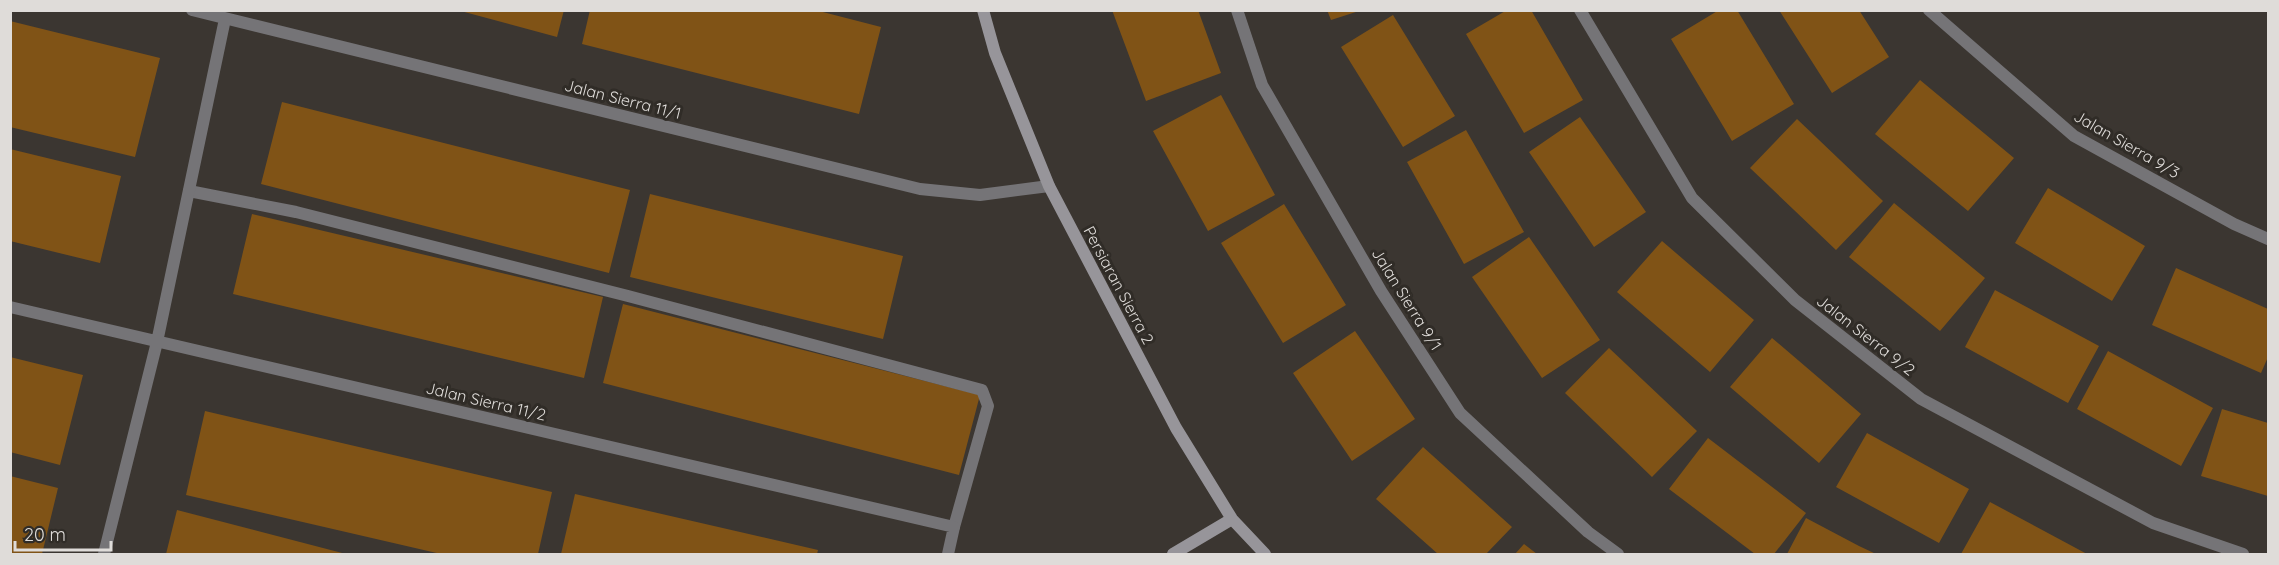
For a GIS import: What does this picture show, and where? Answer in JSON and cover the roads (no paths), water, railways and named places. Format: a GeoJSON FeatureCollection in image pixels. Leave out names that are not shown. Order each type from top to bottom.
{"type":"FeatureCollection","features":[{"type":"Feature","properties":{"kind":"street","name":"Jalan Sierra 11/1"},"geometry":{"type":"LineString","coordinates":[[192,10],[226,15],[920,189],[980,195],[1049,186]]}},
{"type":"Feature","properties":{"kind":"street","name":"Persiaran Sierra 2"},"geometry":{"type":"LineString","coordinates":[[983,10],[995,53],[1049,186],[1176,428],[1232,519],[1265,555]]}},
{"type":"Feature","properties":{"kind":"street","name":"Jalan Sierra 9/1"},"geometry":{"type":"LineString","coordinates":[[1237,10],[1262,85],[1381,291],[1460,413],[1588,532],[1618,555]]}},
{"type":"Feature","properties":{"kind":"street","name":"Jalan Sierra 9/2"},"geometry":{"type":"LineString","coordinates":[[1580,10],[1692,198],[1795,300],[1921,399],[2153,523],[2243,555]]}},
{"type":"Feature","properties":{"kind":"street","name":"Jalan Sierra 9/3"},"geometry":{"type":"LineString","coordinates":[[1929,10],[2074,136],[2234,224],[2268,239]]}},
{"type":"Feature","properties":{"kind":"street"},"geometry":{"type":"LineString","coordinates":[[104,555],[157,342],[226,15]]}},
{"type":"Feature","properties":{"kind":"street"},"geometry":{"type":"LineString","coordinates":[[189,191],[297,212],[982,390],[988,406],[948,555]]}},
{"type":"Feature","properties":{"kind":"street","name":"Jalan Sierra 11/2"},"geometry":{"type":"LineString","coordinates":[[10,307],[954,527]]}},
{"type":"Feature","properties":{"kind":"street"},"geometry":{"type":"LineString","coordinates":[[1173,555],[1232,519]]}}]}
